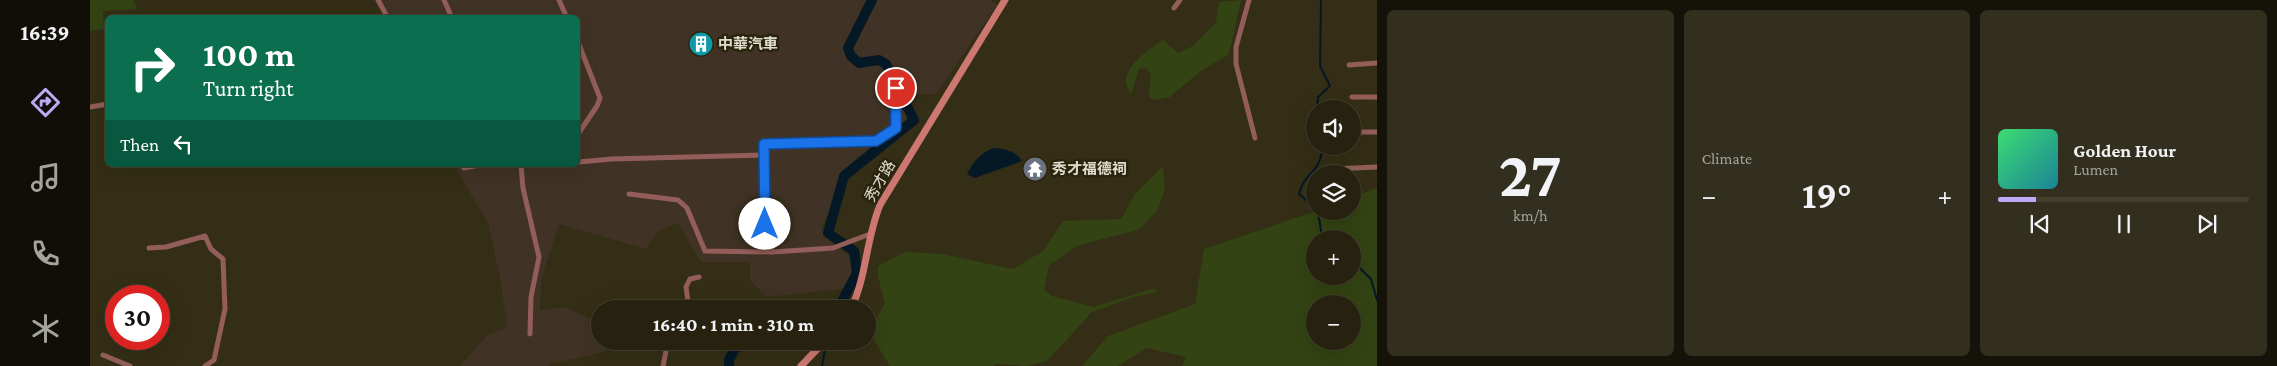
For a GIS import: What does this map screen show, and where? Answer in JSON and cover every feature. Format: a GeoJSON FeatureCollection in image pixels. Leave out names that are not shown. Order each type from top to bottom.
{"type":"FeatureCollection","features":[{"type":"Feature","properties":{"kind":"main road","name":"秀才路"},"geometry":{"type":"LineString","coordinates":[[854,300],[864,273],[870,234],[880,205],[1002,1]]}},
{"type":"Feature","properties":{"kind":"main road"},"geometry":{"type":"LineString","coordinates":[[801,366],[817,350]]}},
{"type":"Feature","properties":{"kind":"street"},"geometry":{"type":"LineString","coordinates":[[378,0],[386,15]]}},
{"type":"Feature","properties":{"kind":"street"},"geometry":{"type":"LineString","coordinates":[[444,0],[451,15]]}},
{"type":"Feature","properties":{"kind":"street"},"geometry":{"type":"LineString","coordinates":[[559,0],[566,15]]}},
{"type":"Feature","properties":{"kind":"street"},"geometry":{"type":"LineString","coordinates":[[1174,8],[1180,0]]}},
{"type":"Feature","properties":{"kind":"street"},"geometry":{"type":"LineString","coordinates":[[1249,0],[1236,47],[1236,64],[1255,138]]}},
{"type":"Feature","properties":{"kind":"street"},"geometry":{"type":"LineString","coordinates":[[580,47],[600,98],[598,106],[580,131]]}},
{"type":"Feature","properties":{"kind":"street"},"geometry":{"type":"LineString","coordinates":[[1348,64],[1377,64]]}},
{"type":"Feature","properties":{"kind":"street"},"geometry":{"type":"LineString","coordinates":[[772,252],[766,233],[764,144],[876,141],[896,128],[896,88]]}},
{"type":"Feature","properties":{"kind":"street"},"geometry":{"type":"LineString","coordinates":[[1352,97],[1377,97]]}},
{"type":"Feature","properties":{"kind":"street"},"geometry":{"type":"LineString","coordinates":[[90,107],[105,104]]}},
{"type":"Feature","properties":{"kind":"street"},"geometry":{"type":"LineString","coordinates":[[1361,132],[1377,132]]}},
{"type":"Feature","properties":{"kind":"street"},"geometry":{"type":"LineString","coordinates":[[580,162],[612,159],[764,155]]}},
{"type":"Feature","properties":{"kind":"street"},"geometry":{"type":"LineString","coordinates":[[1361,167],[1377,166]]}},
{"type":"Feature","properties":{"kind":"street"},"geometry":{"type":"LineString","coordinates":[[521,167],[523,188],[539,257],[531,297],[530,334]]}},
{"type":"Feature","properties":{"kind":"street"},"geometry":{"type":"LineString","coordinates":[[629,194],[678,200],[687,208],[706,251],[772,252],[833,248],[870,234]]}},
{"type":"Feature","properties":{"kind":"street"},"geometry":{"type":"LineString","coordinates":[[149,248],[166,248],[206,236],[212,249],[223,259],[225,309],[214,360],[205,366]]}},
{"type":"Feature","properties":{"kind":"street"},"geometry":{"type":"LineString","coordinates":[[688,300],[686,287],[690,279],[699,277]]}},
{"type":"Feature","properties":{"kind":"street"},"geometry":{"type":"LineString","coordinates":[[663,366],[666,350]]}},
{"type":"Feature","properties":{"kind":"street"},"geometry":{"type":"LineString","coordinates":[[103,355],[130,366]]}},
{"type":"Feature","properties":{"kind":"shaded area"},"geometry":{"type":"Polygon","coordinates":[[[380,0],[990,0],[997,5],[936,94],[898,95],[910,118],[855,159],[821,228],[834,244],[853,260],[852,288],[766,297],[750,280],[750,262],[701,262],[678,223],[659,231],[646,249],[559,224],[541,280],[540,311],[565,307],[591,319],[591,350],[606,350],[605,352],[549,364],[549,366],[460,366],[488,334],[504,329],[507,324],[500,278],[488,223],[457,167],[580,167],[580,15],[390,15],[380,0]]]}},
{"type":"Feature","properties":{"kind":"green space"},"geometry":{"type":"Polygon","coordinates":[[[90,0],[133,0],[138,9],[103,11],[104,29],[90,31],[90,0]]]}},
{"type":"Feature","properties":{"kind":"green space"},"geometry":{"type":"Polygon","coordinates":[[[1241,0],[1229,54],[1198,73],[1170,97],[1154,100],[1149,97],[1151,75],[1147,68],[1139,69],[1131,95],[1126,82],[1127,74],[1135,62],[1146,52],[1163,40],[1178,53],[1193,46],[1216,22],[1219,2],[1241,0]]]}},
{"type":"Feature","properties":{"kind":"green space"},"geometry":{"type":"Polygon","coordinates":[[[1163,166],[1165,190],[1157,211],[1138,230],[1079,245],[1049,265],[1044,289],[1052,296],[1093,307],[1155,288],[1157,292],[1131,298],[1092,312],[1047,361],[1026,366],[997,364],[994,366],[890,366],[876,343],[876,319],[885,303],[878,277],[878,266],[905,252],[942,254],[1013,269],[1043,251],[1063,221],[1121,219],[1135,194],[1163,166]]]}},
{"type":"Feature","properties":{"kind":"green space"},"geometry":{"type":"Polygon","coordinates":[[[1377,188],[1377,366],[1182,366],[1187,357],[1146,348],[1118,366],[1082,366],[1108,336],[1195,304],[1204,249],[1306,214],[1306,220],[1361,220],[1361,194],[1377,188]]]}},
{"type":"Feature","properties":{"kind":"water"},"geometry":{"type":"Polygon","coordinates":[[[994,148],[1010,151],[1022,161],[975,178],[967,174],[978,158],[994,148]]]}},
{"type":"Feature","properties":{"kind":"waterway"},"geometry":{"type":"LineString","coordinates":[[843,300],[857,273],[854,251],[828,233],[844,176],[914,120],[886,64],[879,60],[859,63],[851,56],[848,48],[872,0]]}},
{"type":"Feature","properties":{"kind":"waterway"},"geometry":{"type":"LineString","coordinates":[[1318,100],[1318,97],[1330,86],[1320,66],[1321,0]]}},
{"type":"Feature","properties":{"kind":"waterway"},"geometry":{"type":"LineString","coordinates":[[1317,165],[1321,155]]}},
{"type":"Feature","properties":{"kind":"waterway"},"geometry":{"type":"LineString","coordinates":[[1306,180],[1299,194],[1306,200]]}},
{"type":"Feature","properties":{"kind":"waterway"},"geometry":{"type":"LineString","coordinates":[[1319,220],[1321,230]]}},
{"type":"Feature","properties":{"kind":"waterway"},"geometry":{"type":"LineString","coordinates":[[1361,270],[1371,279],[1377,300]]}},
{"type":"Feature","properties":{"kind":"waterway"},"geometry":{"type":"LineString","coordinates":[[729,366],[729,360],[734,350]]}},
{"type":"Feature","properties":{"kind":"waterway"},"geometry":{"type":"LineString","coordinates":[[822,366],[825,350]]}},
{"type":"Feature","properties":{"kind":"place","name":"中華汽車"},"geometry":{"type":"Point","coordinates":[701,44]}},
{"type":"Feature","properties":{"kind":"place","name":"秀才福德祠"},"geometry":{"type":"Point","coordinates":[1035,169]}},
{"type":"Feature","properties":{"kind":"route"},"geometry":{"type":"LineString","coordinates":[[765,224],[764,144],[876,141],[896,128],[896,88]]}}]}
